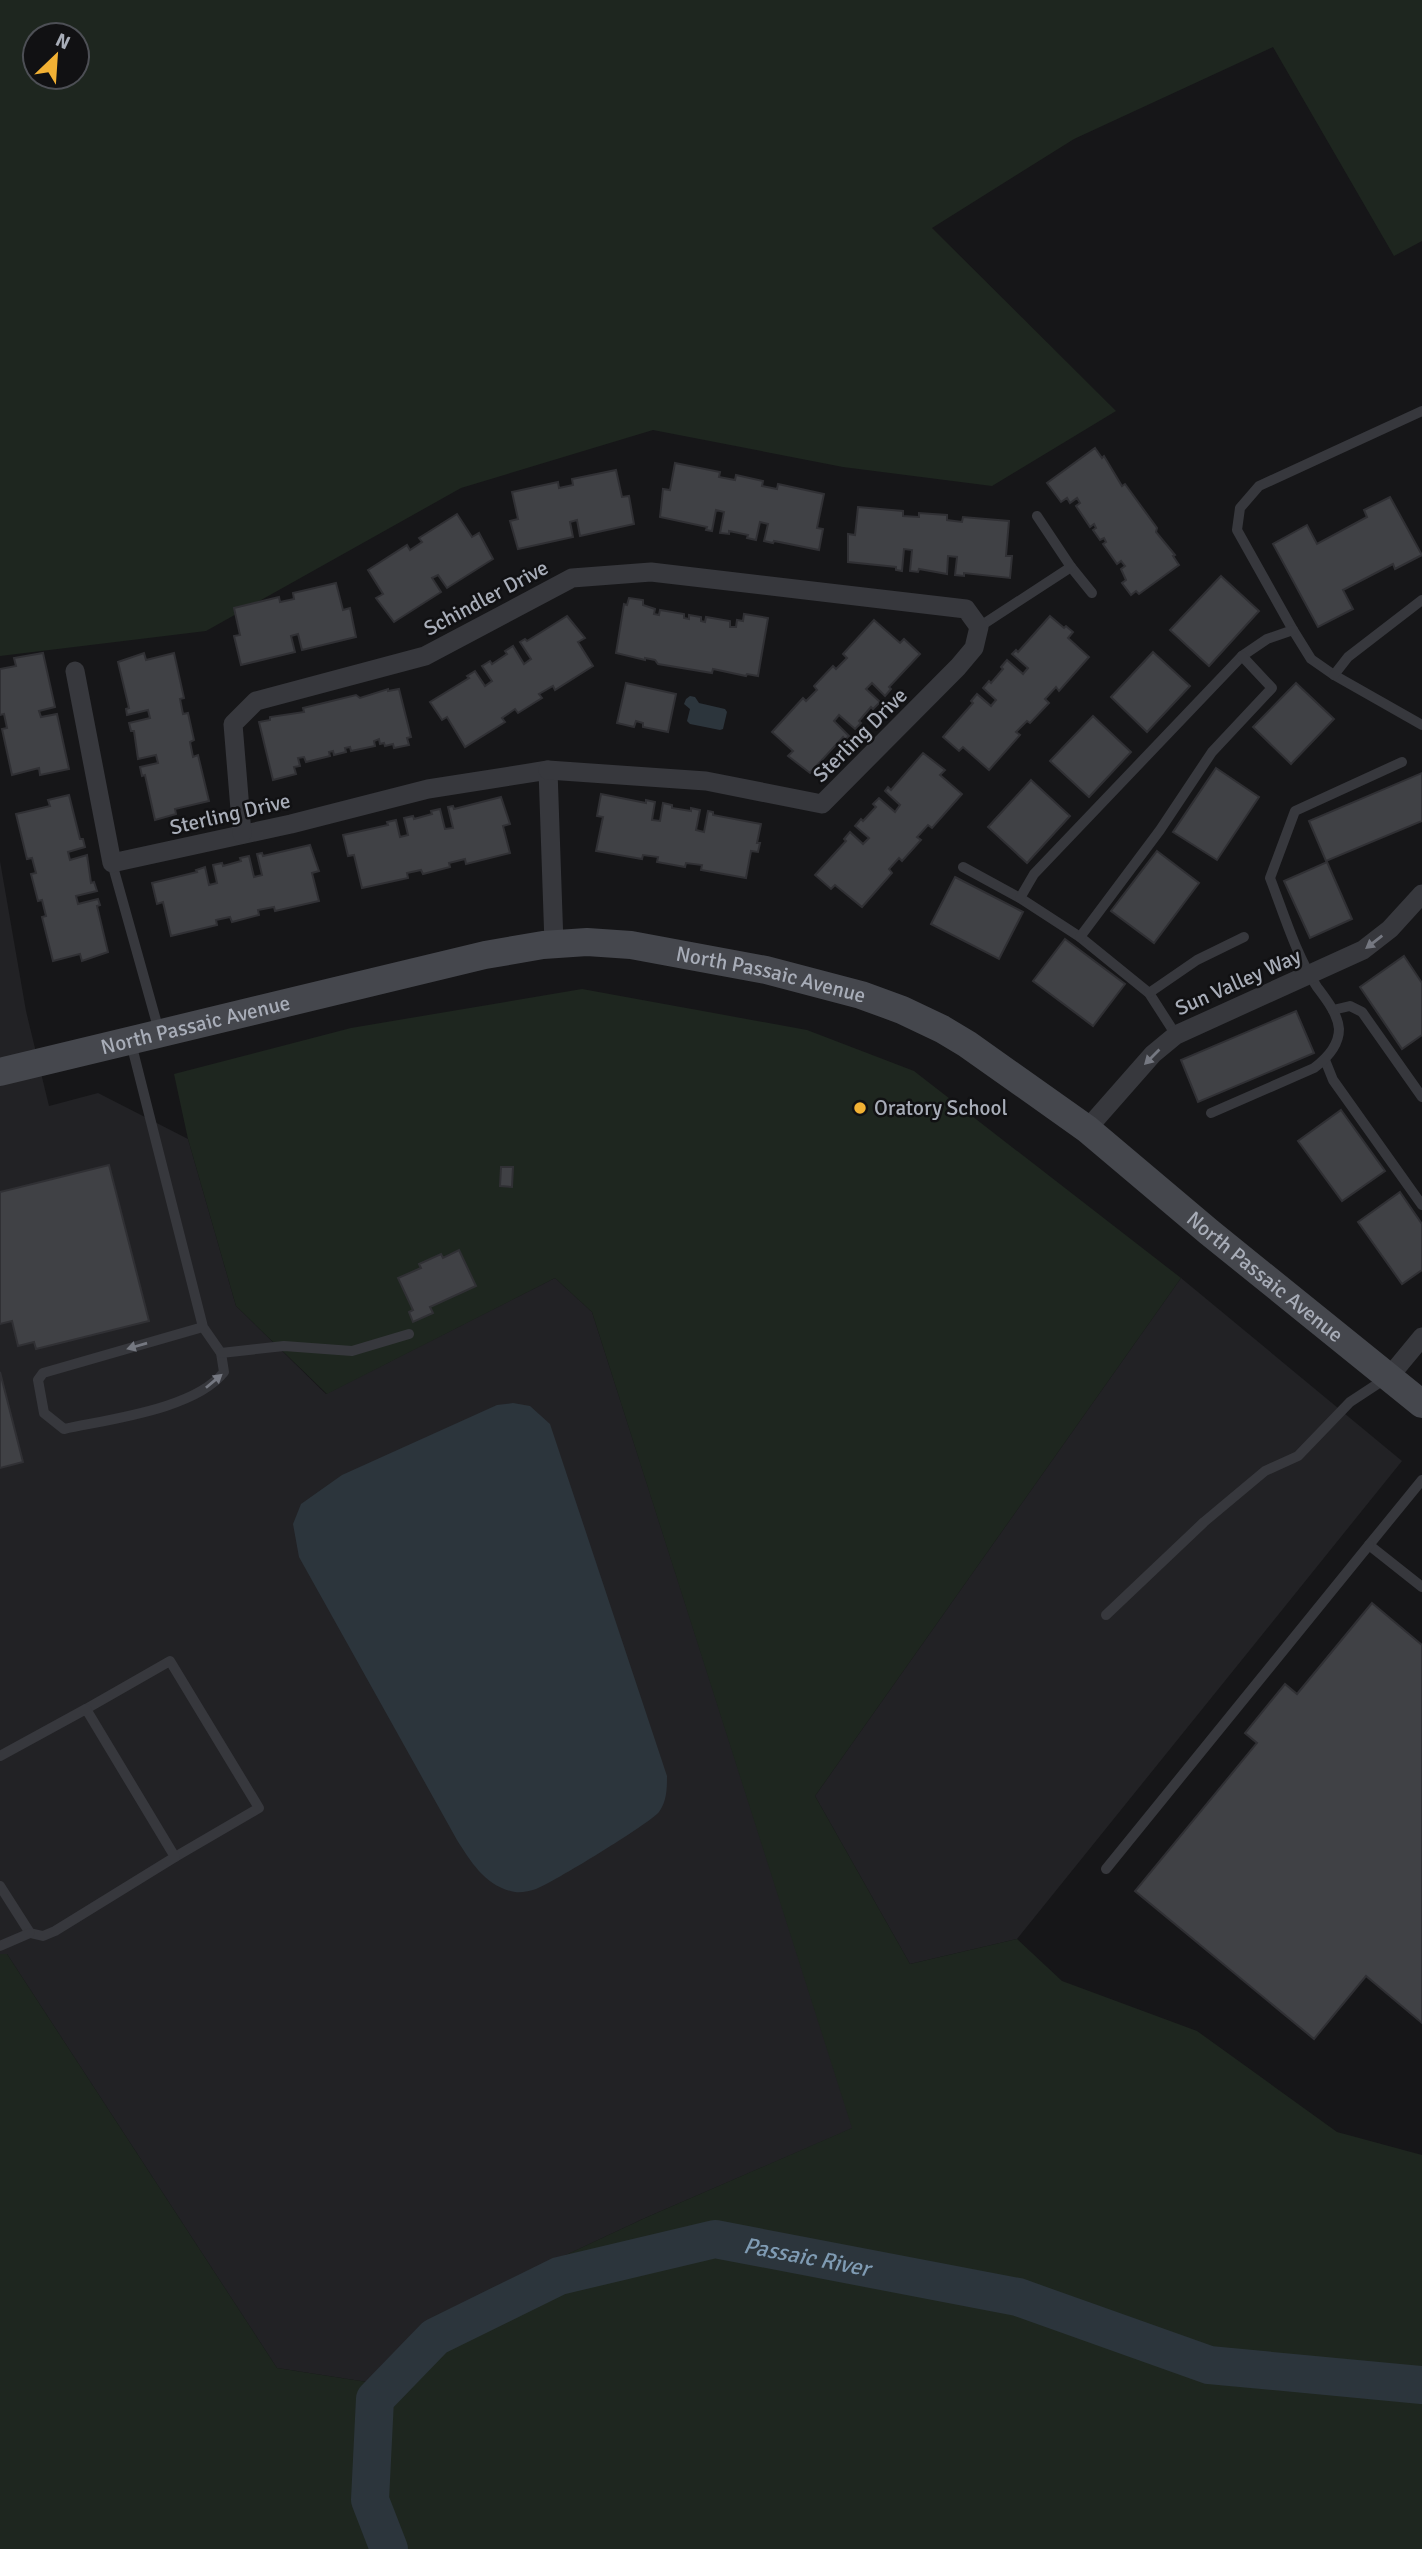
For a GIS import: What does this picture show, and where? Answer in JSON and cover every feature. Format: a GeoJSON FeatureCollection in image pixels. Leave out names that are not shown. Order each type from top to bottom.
{"type":"FeatureCollection","features":[{"type":"Feature","properties":{"kind":"main road","name":"North Passaic Avenue"},"geometry":{"type":"LineString","coordinates":[[0,1072],[485,955],[554,944],[587,942],[631,945],[766,970],[861,995],[902,1010],[967,1044],[1087,1129],[1209,1232],[1422,1404]]}},
{"type":"Feature","properties":{"kind":"street","name":"Schindler Drive"},"geometry":{"type":"LineString","coordinates":[[242,834],[233,724],[256,701],[425,656],[572,578],[651,572],[966,609],[979,627]]}},
{"type":"Feature","properties":{"kind":"street","name":"Sterling Drive"},"geometry":{"type":"LineString","coordinates":[[112,863],[428,789],[548,771],[706,781],[822,804],[935,692],[974,648],[979,627]]}},
{"type":"Feature","properties":{"kind":"street"},"geometry":{"type":"LineString","coordinates":[[75,671],[112,863]]}},
{"type":"Feature","properties":{"kind":"street"},"geometry":{"type":"LineString","coordinates":[[548,771],[554,944]]}},
{"type":"Feature","properties":{"kind":"street","name":"Sun Valley Way"},"geometry":{"type":"LineString","coordinates":[[1087,1129],[1153,1054],[1176,1035],[1363,950],[1390,929],[1422,894]]}},
{"type":"Feature","properties":{"kind":"street"},"geometry":{"type":"LineString","coordinates":[[1389,1377],[1422,1337]]}},
{"type":"Feature","properties":{"kind":"lane"},"geometry":{"type":"LineString","coordinates":[[1422,411],[1259,486],[1240,508],[1237,530],[1311,659],[1422,725]]}},
{"type":"Feature","properties":{"kind":"lane"},"geometry":{"type":"LineString","coordinates":[[1037,516],[1092,593]]}},
{"type":"Feature","properties":{"kind":"lane"},"geometry":{"type":"LineString","coordinates":[[979,627],[1071,567]]}},
{"type":"Feature","properties":{"kind":"lane"},"geometry":{"type":"LineString","coordinates":[[1334,675],[1348,657],[1422,600]]}},
{"type":"Feature","properties":{"kind":"lane"},"geometry":{"type":"LineString","coordinates":[[1020,898],[1034,874],[1242,656],[1267,639],[1293,630]]}},
{"type":"Feature","properties":{"kind":"lane"},"geometry":{"type":"LineString","coordinates":[[1080,937],[1160,830],[1212,752],[1272,688],[1242,656]]}},
{"type":"Feature","properties":{"kind":"lane"},"geometry":{"type":"LineString","coordinates":[[1211,1113],[1314,1068],[1325,1060],[1337,1042],[1339,1028],[1333,1010],[1309,975],[1270,878],[1295,811],[1402,762]]}},
{"type":"Feature","properties":{"kind":"lane"},"geometry":{"type":"LineString","coordinates":[[112,863],[160,1033]]}},
{"type":"Feature","properties":{"kind":"lane"},"geometry":{"type":"LineString","coordinates":[[963,867],[1020,898],[1080,937],[1149,993],[1176,1035]]}},
{"type":"Feature","properties":{"kind":"lane"},"geometry":{"type":"LineString","coordinates":[[1149,993],[1197,960],[1244,937]]}},
{"type":"Feature","properties":{"kind":"lane"},"geometry":{"type":"LineString","coordinates":[[1333,1010],[1350,1006],[1362,1012],[1422,1097]]}},
{"type":"Feature","properties":{"kind":"lane"},"geometry":{"type":"LineString","coordinates":[[130,1040],[203,1327],[221,1353],[224,1372],[215,1384],[174,1404],[64,1429],[44,1413],[38,1380],[43,1373],[203,1327]]}},
{"type":"Feature","properties":{"kind":"lane"},"geometry":{"type":"LineString","coordinates":[[1325,1060],[1333,1080],[1422,1205]]}},
{"type":"Feature","properties":{"kind":"lane"},"geometry":{"type":"LineString","coordinates":[[221,1353],[284,1346],[352,1352],[409,1334]]}},
{"type":"Feature","properties":{"kind":"lane"},"geometry":{"type":"LineString","coordinates":[[1106,1615],[1204,1522],[1265,1472],[1298,1456],[1350,1402],[1389,1377]]}},
{"type":"Feature","properties":{"kind":"lane"},"geometry":{"type":"LineString","coordinates":[[1106,1869],[1422,1480]]}},
{"type":"Feature","properties":{"kind":"lane"},"geometry":{"type":"LineString","coordinates":[[1369,1545],[1422,1587]]}},
{"type":"Feature","properties":{"kind":"lane"},"geometry":{"type":"LineString","coordinates":[[0,1756],[170,1661],[259,1808],[55,1931],[43,1936],[30,1933],[0,1946]]}},
{"type":"Feature","properties":{"kind":"lane"},"geometry":{"type":"LineString","coordinates":[[86,1709],[175,1857]]}},
{"type":"Feature","properties":{"kind":"lane"},"geometry":{"type":"LineString","coordinates":[[0,1886],[30,1933]]}},
{"type":"Feature","properties":{"kind":"shaded area"},"geometry":{"type":"Polygon","coordinates":[[[0,0],[1422,0],[1422,241],[1394,256],[1273,47],[1074,139],[932,228],[1116,411],[992,486],[843,467],[653,430],[461,488],[206,631],[0,656],[0,0]]]}},
{"type":"Feature","properties":{"kind":"shaded area"},"geometry":{"type":"Polygon","coordinates":[[[690,696],[695,697],[699,703],[725,709],[727,712],[723,729],[690,724],[687,721],[690,709],[684,704],[690,696]]]}},
{"type":"Feature","properties":{"kind":"shaded area"},"geometry":{"type":"Polygon","coordinates":[[[0,861],[26,1011],[49,1106],[98,1093],[188,1139],[236,1306],[326,1394],[555,1278],[592,1312],[853,2128],[645,2218],[436,2316],[367,2382],[277,2368],[7,1954],[0,1954],[0,861]]]}},
{"type":"Feature","properties":{"kind":"shaded area"},"geometry":{"type":"Polygon","coordinates":[[[582,989],[807,1030],[914,1071],[1181,1278],[815,1796],[910,1964],[1017,1939],[1062,1981],[1197,2031],[1337,2132],[1422,2155],[1422,2549],[0,2549],[0,1954],[7,1954],[277,2368],[367,2382],[435,2316],[645,2218],[852,2128],[592,1312],[555,1278],[327,1394],[236,1306],[188,1139],[174,1074],[351,1028],[582,989]]]}},
{"type":"Feature","properties":{"kind":"shaded area"},"geometry":{"type":"Polygon","coordinates":[[[1181,1278],[1402,1461],[1017,1939],[910,1964],[815,1796],[1181,1278]]]}},
{"type":"Feature","properties":{"kind":"shaded area"},"geometry":{"type":"Polygon","coordinates":[[[513,1403],[530,1406],[550,1424],[667,1776],[664,1803],[652,1819],[561,1876],[536,1889],[520,1892],[505,1889],[488,1879],[474,1865],[457,1840],[299,1557],[293,1524],[301,1504],[342,1475],[497,1405],[513,1403]]]}},
{"type":"Feature","properties":{"kind":"building"},"geometry":{"type":"Polygon","coordinates":[[[1095,448],[1102,458],[1104,456],[1122,486],[1125,484],[1157,528],[1156,532],[1175,555],[1173,556],[1179,565],[1139,594],[1136,591],[1131,595],[1122,583],[1126,580],[1121,569],[1125,566],[1121,561],[1117,564],[1103,544],[1106,542],[1104,538],[1100,540],[1093,530],[1096,528],[1094,524],[1090,527],[1076,506],[1080,503],[1077,498],[1070,503],[1067,498],[1061,502],[1047,483],[1095,448]]]}},
{"type":"Feature","properties":{"kind":"building"},"geometry":{"type":"Polygon","coordinates":[[[675,463],[720,472],[719,477],[735,480],[736,475],[763,481],[762,486],[777,489],[778,484],[824,494],[817,528],[823,529],[819,550],[764,541],[768,524],[760,522],[756,540],[747,538],[748,535],[729,531],[729,534],[720,533],[724,512],[716,510],[712,531],[706,530],[707,527],[660,517],[663,489],[670,490],[675,463]]]}},
{"type":"Feature","properties":{"kind":"building"},"geometry":{"type":"Polygon","coordinates":[[[616,470],[622,497],[629,496],[634,524],[580,536],[577,520],[570,522],[573,537],[518,549],[510,521],[518,519],[512,492],[558,482],[559,488],[573,485],[572,479],[616,470]]]}},
{"type":"Feature","properties":{"kind":"building"},"geometry":{"type":"Polygon","coordinates":[[[1390,497],[1422,555],[1395,569],[1393,564],[1343,590],[1353,609],[1318,627],[1273,544],[1307,525],[1317,544],[1367,517],[1364,510],[1390,497]]]}},
{"type":"Feature","properties":{"kind":"building"},"geometry":{"type":"Polygon","coordinates":[[[858,507],[903,511],[903,516],[919,517],[919,513],[947,515],[947,520],[962,522],[963,517],[1009,521],[1006,556],[1012,556],[1010,578],[964,573],[964,576],[955,575],[957,557],[948,556],[947,574],[919,569],[918,572],[910,571],[912,550],[904,549],[902,571],[896,570],[896,567],[848,562],[848,534],[855,535],[858,507]]]}},
{"type":"Feature","properties":{"kind":"building"},"geometry":{"type":"Polygon","coordinates":[[[457,514],[472,537],[479,533],[493,559],[447,588],[438,575],[432,578],[441,592],[394,622],[376,598],[383,594],[368,570],[407,545],[410,550],[422,542],[419,538],[457,514]]]}},
{"type":"Feature","properties":{"kind":"building"},"geometry":{"type":"Polygon","coordinates":[[[1221,576],[1259,611],[1209,666],[1170,630],[1221,576]]]}},
{"type":"Feature","properties":{"kind":"building"},"geometry":{"type":"Polygon","coordinates":[[[336,583],[343,610],[350,608],[356,637],[302,650],[298,634],[291,636],[295,652],[241,665],[234,636],[240,635],[234,608],[279,597],[280,602],[294,599],[293,593],[336,583]]]}},
{"type":"Feature","properties":{"kind":"building"},"geometry":{"type":"Polygon","coordinates":[[[629,598],[643,600],[643,605],[655,609],[654,614],[659,615],[660,610],[684,614],[684,618],[689,619],[689,615],[701,617],[701,621],[705,622],[706,617],[730,621],[730,627],[736,627],[737,620],[743,621],[744,614],[768,618],[758,676],[713,669],[712,673],[658,664],[655,660],[616,653],[624,604],[627,605],[629,598]]]}},
{"type":"Feature","properties":{"kind":"building"},"geometry":{"type":"Polygon","coordinates":[[[567,616],[585,638],[578,642],[593,666],[555,690],[553,686],[539,694],[542,698],[518,713],[515,709],[502,718],[505,722],[465,747],[447,717],[442,720],[430,702],[469,678],[467,676],[475,671],[485,686],[492,681],[482,666],[490,661],[492,664],[507,654],[505,651],[513,646],[524,664],[531,659],[520,642],[525,639],[527,641],[567,616]]]}},
{"type":"Feature","properties":{"kind":"building"},"geometry":{"type":"Polygon","coordinates":[[[1050,616],[1073,632],[1068,638],[1089,657],[1059,691],[1056,687],[1045,699],[1049,703],[1030,723],[1027,721],[1016,732],[1020,735],[989,770],[963,747],[959,751],[943,737],[973,703],[971,701],[977,694],[991,706],[996,700],[983,688],[1003,669],[1001,667],[1007,660],[1023,674],[1028,668],[1012,654],[1016,650],[1018,652],[1050,616]]]}},
{"type":"Feature","properties":{"kind":"building"},"geometry":{"type":"Polygon","coordinates":[[[874,620],[900,643],[904,639],[920,654],[889,687],[891,689],[885,696],[872,683],[866,689],[880,702],[873,709],[871,707],[855,729],[839,715],[834,721],[849,736],[845,740],[843,737],[810,773],[788,756],[793,751],[772,732],[803,698],[806,701],[817,690],[814,686],[833,666],[836,669],[847,658],[843,654],[874,620]]]}},
{"type":"Feature","properties":{"kind":"building"},"geometry":{"type":"Polygon","coordinates":[[[1153,652],[1190,686],[1147,732],[1111,697],[1153,652]]]}},
{"type":"Feature","properties":{"kind":"building"},"geometry":{"type":"Polygon","coordinates":[[[43,653],[55,707],[39,711],[41,717],[57,714],[69,769],[40,775],[39,768],[12,775],[2,729],[7,728],[4,714],[0,715],[0,669],[16,666],[14,658],[43,653]]]}},
{"type":"Feature","properties":{"kind":"building"},"geometry":{"type":"Polygon","coordinates":[[[144,653],[146,660],[174,653],[184,698],[180,699],[183,714],[188,713],[194,740],[190,742],[193,757],[198,755],[209,801],[175,809],[176,814],[155,820],[145,775],[142,776],[140,767],[158,763],[156,755],[138,759],[134,731],[131,731],[129,723],[150,718],[148,710],[127,715],[126,709],[129,708],[118,662],[144,653]]]}},
{"type":"Feature","properties":{"kind":"building"},"geometry":{"type":"Polygon","coordinates":[[[626,683],[676,694],[668,732],[643,727],[643,723],[636,721],[634,727],[617,723],[626,683]]]}},
{"type":"Feature","properties":{"kind":"building"},"geometry":{"type":"Polygon","coordinates":[[[1296,683],[1334,719],[1291,764],[1253,727],[1296,683]]]}},
{"type":"Feature","properties":{"kind":"building"},"geometry":{"type":"Polygon","coordinates":[[[388,689],[399,689],[411,737],[407,738],[409,745],[394,748],[393,744],[380,744],[379,739],[374,741],[375,746],[351,751],[350,747],[345,748],[346,752],[334,755],[333,751],[329,752],[330,756],[306,762],[304,757],[298,758],[300,766],[294,767],[296,774],[273,780],[259,722],[270,720],[270,717],[304,712],[303,708],[356,695],[360,698],[388,689]]]}},
{"type":"Feature","properties":{"kind":"building"},"geometry":{"type":"Polygon","coordinates":[[[1093,716],[1131,752],[1089,797],[1050,761],[1093,716]]]}},
{"type":"Feature","properties":{"kind":"building"},"geometry":{"type":"Polygon","coordinates":[[[923,753],[945,770],[940,775],[962,794],[932,828],[928,825],[917,837],[921,840],[902,861],[899,858],[889,869],[892,873],[862,907],[835,885],[831,889],[815,875],[846,841],[844,839],[850,832],[863,844],[869,838],[855,826],[876,807],[873,804],[879,798],[895,812],[900,805],[885,791],[888,787],[891,790],[923,753]]]}},
{"type":"Feature","properties":{"kind":"building"},"geometry":{"type":"Polygon","coordinates":[[[1216,768],[1259,797],[1217,860],[1173,832],[1216,768]]]}},
{"type":"Feature","properties":{"kind":"building"},"geometry":{"type":"Polygon","coordinates":[[[1422,773],[1422,821],[1326,861],[1309,821],[1422,773]]]}},
{"type":"Feature","properties":{"kind":"building"},"geometry":{"type":"Polygon","coordinates":[[[1031,780],[1070,816],[1027,863],[988,827],[1031,780]]]}},
{"type":"Feature","properties":{"kind":"building"},"geometry":{"type":"Polygon","coordinates":[[[601,794],[646,803],[646,800],[655,802],[652,820],[660,821],[663,803],[672,805],[672,808],[700,810],[696,830],[704,832],[708,811],[713,812],[713,815],[761,824],[758,852],[751,851],[746,878],[701,870],[702,865],[686,863],[685,867],[657,862],[658,857],[643,855],[642,859],[596,851],[603,817],[597,816],[601,794]]]}},
{"type":"Feature","properties":{"kind":"building"},"geometry":{"type":"Polygon","coordinates":[[[69,795],[80,839],[83,839],[85,847],[68,852],[70,860],[87,855],[91,883],[94,882],[97,891],[76,896],[78,904],[98,899],[100,905],[97,906],[108,952],[82,961],[80,954],[53,961],[42,917],[46,916],[42,900],[38,901],[31,874],[36,873],[32,858],[27,859],[16,814],[50,806],[48,800],[69,795]]]}},
{"type":"Feature","properties":{"kind":"building"},"geometry":{"type":"Polygon","coordinates":[[[501,797],[510,824],[503,826],[510,853],[466,864],[465,859],[449,863],[450,867],[423,874],[421,870],[407,873],[408,878],[362,888],[354,855],[348,856],[343,835],[388,825],[387,822],[396,820],[400,837],[408,835],[404,818],[413,816],[414,819],[440,809],[445,829],[453,828],[448,807],[453,806],[454,809],[501,797]]]}},
{"type":"Feature","properties":{"kind":"building"},"geometry":{"type":"Polygon","coordinates":[[[310,845],[319,871],[312,873],[319,901],[275,911],[274,907],[258,910],[259,915],[232,922],[230,917],[216,920],[217,925],[171,936],[163,902],[157,904],[152,883],[197,872],[196,870],[205,867],[209,885],[217,883],[213,865],[222,863],[223,866],[249,856],[254,877],[262,875],[257,854],[262,853],[263,856],[310,845]]]}},
{"type":"Feature","properties":{"kind":"building"},"geometry":{"type":"Polygon","coordinates":[[[1157,851],[1199,883],[1154,943],[1111,911],[1157,851]]]}},
{"type":"Feature","properties":{"kind":"building"},"geometry":{"type":"Polygon","coordinates":[[[1327,862],[1352,919],[1310,938],[1284,881],[1327,862]]]}},
{"type":"Feature","properties":{"kind":"building"},"geometry":{"type":"Polygon","coordinates":[[[955,877],[1023,912],[999,959],[931,924],[955,877]]]}},
{"type":"Feature","properties":{"kind":"building"},"geometry":{"type":"Polygon","coordinates":[[[1065,939],[1125,984],[1093,1026],[1033,981],[1065,939]]]}},
{"type":"Feature","properties":{"kind":"building"},"geometry":{"type":"Polygon","coordinates":[[[1404,956],[1422,983],[1422,1035],[1402,1049],[1360,987],[1404,956]]]}},
{"type":"Feature","properties":{"kind":"building"},"geometry":{"type":"Polygon","coordinates":[[[1296,1011],[1314,1053],[1198,1102],[1181,1060],[1296,1011]]]}},
{"type":"Feature","properties":{"kind":"building"},"geometry":{"type":"Polygon","coordinates":[[[1341,1110],[1385,1171],[1342,1201],[1298,1141],[1341,1110]]]}},
{"type":"Feature","properties":{"kind":"building"},"geometry":{"type":"Polygon","coordinates":[[[109,1165],[149,1321],[36,1349],[34,1342],[18,1346],[12,1321],[0,1324],[0,1192],[109,1165]]]}},
{"type":"Feature","properties":{"kind":"building"},"geometry":{"type":"Polygon","coordinates":[[[501,1167],[513,1167],[512,1187],[500,1186],[501,1167]]]}},
{"type":"Feature","properties":{"kind":"building"},"geometry":{"type":"Polygon","coordinates":[[[1400,1192],[1422,1224],[1422,1270],[1402,1284],[1358,1222],[1400,1192]]]}},
{"type":"Feature","properties":{"kind":"building"},"geometry":{"type":"Polygon","coordinates":[[[459,1250],[476,1286],[430,1307],[433,1313],[413,1322],[409,1312],[413,1310],[398,1278],[421,1268],[419,1264],[441,1254],[443,1258],[459,1250]]]}},
{"type":"Feature","properties":{"kind":"building"},"geometry":{"type":"Polygon","coordinates":[[[0,1372],[23,1462],[0,1468],[0,1372]]]}},
{"type":"Feature","properties":{"kind":"building"},"geometry":{"type":"Polygon","coordinates":[[[1372,1603],[1422,1645],[1422,2023],[1366,1976],[1314,2039],[1135,1891],[1257,1743],[1245,1733],[1285,1684],[1297,1694],[1372,1603]]]}},
{"type":"Feature","properties":{"kind":"waterway","name":"Passaic River"},"geometry":{"type":"LineString","coordinates":[[389,2549],[370,2500],[375,2399],[435,2337],[559,2276],[715,2239],[1018,2297],[1209,2365],[1422,2385]]}},
{"type":"Feature","properties":{"kind":"place","name":"Oratory School"},"geometry":{"type":"Point","coordinates":[860,1108]}}]}
